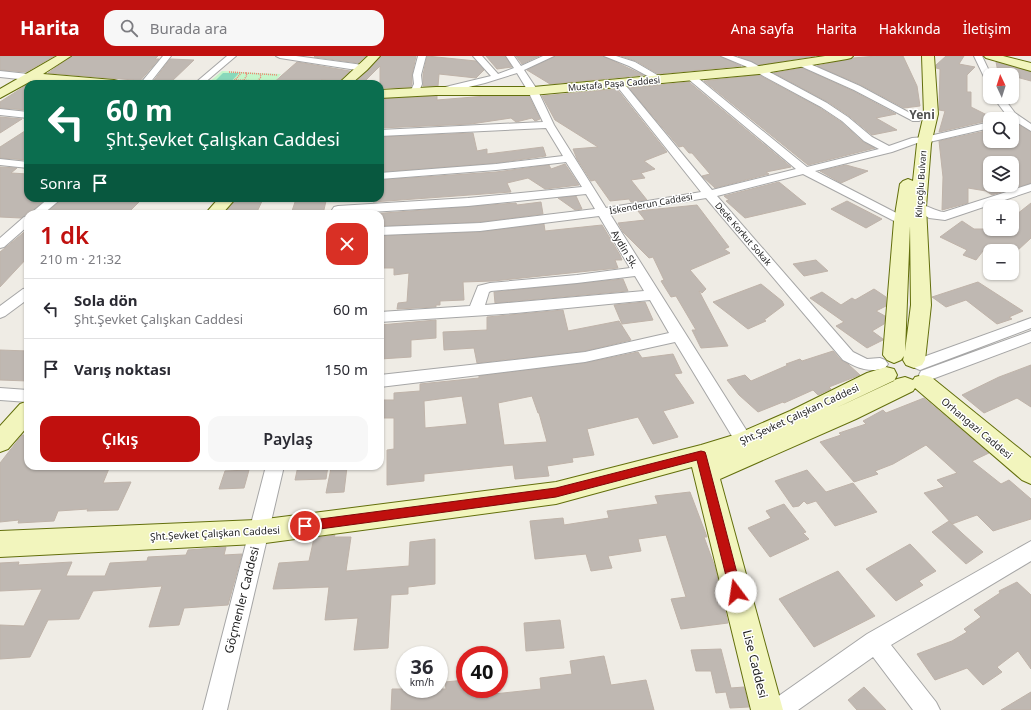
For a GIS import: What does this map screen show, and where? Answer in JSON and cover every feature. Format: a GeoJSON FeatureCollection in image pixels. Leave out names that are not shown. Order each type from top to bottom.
{"type":"FeatureCollection","features":[{"type":"Feature","properties":{"kind":"street"},"geometry":{"type":"LineString","coordinates":[[0,94],[65,56]]}},
{"type":"Feature","properties":{"kind":"street"},"geometry":{"type":"LineString","coordinates":[[147,80],[167,56]]}},
{"type":"Feature","properties":{"kind":"street"},"geometry":{"type":"LineString","coordinates":[[203,80],[232,56]]}},
{"type":"Feature","properties":{"kind":"street"},"geometry":{"type":"LineString","coordinates":[[280,56],[325,64],[363,68]]}},
{"type":"Feature","properties":{"kind":"street"},"geometry":{"type":"LineString","coordinates":[[349,80],[374,56]]}},
{"type":"Feature","properties":{"kind":"street"},"geometry":{"type":"LineString","coordinates":[[415,92],[418,84],[417,75],[422,56]]}},
{"type":"Feature","properties":{"kind":"street"},"geometry":{"type":"LineString","coordinates":[[470,56],[476,56],[496,77]]}},
{"type":"Feature","properties":{"kind":"street","name":"Aydin Sk."},"geometry":{"type":"LineString","coordinates":[[510,56],[533,91],[549,125],[569,158],[744,441]]}},
{"type":"Feature","properties":{"kind":"street"},"geometry":{"type":"LineString","coordinates":[[436,91],[459,88],[496,77],[550,56]]}},
{"type":"Feature","properties":{"kind":"street"},"geometry":{"type":"LineString","coordinates":[[608,56],[632,64],[660,79]]}},
{"type":"Feature","properties":{"kind":"street"},"geometry":{"type":"LineString","coordinates":[[726,56],[759,70],[824,105],[845,118],[868,139],[888,150]]}},
{"type":"Feature","properties":{"kind":"street","name":"Mustafa Paşa Caddesi"},"geometry":{"type":"LineString","coordinates":[[384,94],[436,91],[533,91],[759,70],[846,56]]}},
{"type":"Feature","properties":{"kind":"street","name":"Kılıçoğlu Bulvarı"},"geometry":{"type":"LineString","coordinates":[[906,370],[921,305],[918,207],[921,140],[916,119],[922,81],[921,56]]}},
{"type":"Feature","properties":{"kind":"street","name":"Kılıçoğlu Bulvarı"},"geometry":{"type":"LineString","coordinates":[[906,370],[902,221],[904,201],[930,114],[928,56]]}},
{"type":"Feature","properties":{"kind":"street"},"geometry":{"type":"LineString","coordinates":[[978,56],[984,68]]}},
{"type":"Feature","properties":{"kind":"street"},"geometry":{"type":"LineString","coordinates":[[990,56],[1031,65]]}},
{"type":"Feature","properties":{"kind":"street"},"geometry":{"type":"LineString","coordinates":[[1002,56],[1031,65]]}},
{"type":"Feature","properties":{"kind":"street"},"geometry":{"type":"LineString","coordinates":[[801,63],[857,88],[916,119]]}},
{"type":"Feature","properties":{"kind":"street"},"geometry":{"type":"LineString","coordinates":[[0,74],[79,80]]}},
{"type":"Feature","properties":{"kind":"street"},"geometry":{"type":"LineString","coordinates":[[690,76],[804,170],[902,221]]}},
{"type":"Feature","properties":{"kind":"street","name":"Dede Korkut Sokak"},"geometry":{"type":"LineString","coordinates":[[619,83],[709,194],[848,356],[865,365],[906,370]]}},
{"type":"Feature","properties":{"kind":"street"},"geometry":{"type":"LineString","coordinates":[[0,112],[24,115]]}},
{"type":"Feature","properties":{"kind":"street"},"geometry":{"type":"LineString","coordinates":[[1019,118],[1031,116]]}},
{"type":"Feature","properties":{"kind":"street"},"geometry":{"type":"LineString","coordinates":[[1019,122],[1031,128]]}},
{"type":"Feature","properties":{"kind":"street"},"geometry":{"type":"LineString","coordinates":[[384,133],[549,125]]}},
{"type":"Feature","properties":{"kind":"street","name":"İskenderun Caddesi"},"geometry":{"type":"LineString","coordinates":[[384,232],[480,227],[603,212],[709,194],[888,150],[921,140],[983,127]]}},
{"type":"Feature","properties":{"kind":"street"},"geometry":{"type":"LineString","coordinates":[[384,176],[496,167],[569,158]]}},
{"type":"Feature","properties":{"kind":"street"},"geometry":{"type":"LineString","coordinates":[[0,162],[24,165]]}},
{"type":"Feature","properties":{"kind":"street"},"geometry":{"type":"LineString","coordinates":[[918,207],[932,215],[945,216],[1031,187]]}},
{"type":"Feature","properties":{"kind":"street"},"geometry":{"type":"LineString","coordinates":[[364,210],[468,202],[589,190]]}},
{"type":"Feature","properties":{"kind":"street"},"geometry":{"type":"LineString","coordinates":[[41,210],[51,202]]}},
{"type":"Feature","properties":{"kind":"street"},"geometry":{"type":"LineString","coordinates":[[217,210],[224,202]]}},
{"type":"Feature","properties":{"kind":"street"},"geometry":{"type":"LineString","coordinates":[[0,226],[24,225]]}},
{"type":"Feature","properties":{"kind":"street"},"geometry":{"type":"LineString","coordinates":[[0,244],[24,226]]}},
{"type":"Feature","properties":{"kind":"street"},"geometry":{"type":"LineString","coordinates":[[476,311],[483,289],[490,286],[577,279],[639,271]]}},
{"type":"Feature","properties":{"kind":"street"},"geometry":{"type":"LineString","coordinates":[[384,317],[476,311],[653,295]]}},
{"type":"Feature","properties":{"kind":"street"},"geometry":{"type":"LineString","coordinates":[[0,299],[24,297]]}},
{"type":"Feature","properties":{"kind":"street"},"geometry":{"type":"LineString","coordinates":[[0,314],[24,298]]}},
{"type":"Feature","properties":{"kind":"street","name":"Şht.Şevket Çalışkan Caddesi"},"geometry":{"type":"LineString","coordinates":[[906,370],[1031,323]]}},
{"type":"Feature","properties":{"kind":"street"},"geometry":{"type":"LineString","coordinates":[[384,381],[585,357],[678,336]]}},
{"type":"Feature","properties":{"kind":"street","name":"Şht.Şevket Çalışkan Caddesi"},"geometry":{"type":"LineString","coordinates":[[0,544],[258,532],[556,493],[704,464],[744,441],[798,417],[875,379],[1031,336]]}},
{"type":"Feature","properties":{"kind":"street"},"geometry":{"type":"LineString","coordinates":[[704,464],[848,413],[906,370]]}},
{"type":"Feature","properties":{"kind":"street","name":"Orhangazi Caddesi"},"geometry":{"type":"LineString","coordinates":[[906,370],[1031,473]]}},
{"type":"Feature","properties":{"kind":"street"},"geometry":{"type":"LineString","coordinates":[[0,394],[24,396]]}},
{"type":"Feature","properties":{"kind":"street"},"geometry":{"type":"LineString","coordinates":[[0,442],[24,415]]}},
{"type":"Feature","properties":{"kind":"street","name":"Lise Caddesi"},"geometry":{"type":"LineString","coordinates":[[704,464],[767,710]]}},
{"type":"Feature","properties":{"kind":"street","name":"Göçmenler Caddesi"},"geometry":{"type":"LineString","coordinates":[[215,710],[258,532],[275,470]]}},
{"type":"Feature","properties":{"kind":"street"},"geometry":{"type":"LineString","coordinates":[[778,710],[875,642],[1031,550]]}},
{"type":"Feature","properties":{"kind":"street"},"geometry":{"type":"LineString","coordinates":[[875,642],[928,710]]}},
{"type":"Feature","properties":{"kind":"path"},"geometry":{"type":"LineString","coordinates":[[234,80],[241,73],[277,75]]}},
{"type":"Feature","properties":{"kind":"path"},"geometry":{"type":"LineString","coordinates":[[234,80],[244,80],[248,75],[246,73]]}},
{"type":"Feature","properties":{"kind":"path"},"geometry":{"type":"LineString","coordinates":[[259,80],[261,77],[260,74]]}},
{"type":"Feature","properties":{"kind":"green space"},"geometry":{"type":"Polygon","coordinates":[[[222,71],[281,74],[276,80],[212,80],[222,71]]]}},
{"type":"Feature","properties":{"kind":"green space"},"geometry":{"type":"Polygon","coordinates":[[[223,73],[239,73],[233,80],[216,80],[223,73]]]}},
{"type":"Feature","properties":{"kind":"building"},"geometry":{"type":"Polygon","coordinates":[[[0,56],[54,56],[26,72],[0,70],[0,56]]]}},
{"type":"Feature","properties":{"kind":"building"},"geometry":{"type":"Polygon","coordinates":[[[72,56],[158,56],[155,59],[159,59],[141,80],[48,73],[72,56]]]}},
{"type":"Feature","properties":{"kind":"building"},"geometry":{"type":"Polygon","coordinates":[[[366,56],[358,63],[314,57],[366,56]]]}},
{"type":"Feature","properties":{"kind":"building"},"geometry":{"type":"Polygon","coordinates":[[[381,56],[416,56],[411,87],[384,88],[384,80],[380,80],[380,66],[366,80],[358,80],[381,56]]]}},
{"type":"Feature","properties":{"kind":"building"},"geometry":{"type":"Polygon","coordinates":[[[427,56],[476,61],[484,70],[476,78],[439,74],[438,86],[423,86],[423,75],[427,56]]]}},
{"type":"Feature","properties":{"kind":"building"},"geometry":{"type":"Polygon","coordinates":[[[486,56],[505,56],[512,67],[497,69],[486,56]]]}},
{"type":"Feature","properties":{"kind":"building"},"geometry":{"type":"Polygon","coordinates":[[[516,56],[539,56],[522,64],[516,56]]]}},
{"type":"Feature","properties":{"kind":"building"},"geometry":{"type":"Polygon","coordinates":[[[555,56],[603,56],[643,75],[550,84],[527,70],[555,56]]]}},
{"type":"Feature","properties":{"kind":"building"},"geometry":{"type":"Polygon","coordinates":[[[621,56],[720,56],[741,66],[658,74],[636,61],[621,56]]]}},
{"type":"Feature","properties":{"kind":"building"},"geometry":{"type":"Polygon","coordinates":[[[738,56],[815,56],[759,65],[738,56]]]}},
{"type":"Feature","properties":{"kind":"building"},"geometry":{"type":"Polygon","coordinates":[[[903,56],[917,86],[920,106],[904,108],[861,85],[817,66],[853,58],[903,56]]]}},
{"type":"Feature","properties":{"kind":"building"},"geometry":{"type":"Polygon","coordinates":[[[946,56],[964,56],[959,64],[975,67],[967,75],[967,92],[971,92],[971,107],[983,113],[983,122],[939,132],[945,111],[939,110],[940,69],[936,68],[936,65],[946,56]]]}},
{"type":"Feature","properties":{"kind":"building"},"geometry":{"type":"Polygon","coordinates":[[[170,59],[194,60],[173,80],[154,80],[170,59]]]}},
{"type":"Feature","properties":{"kind":"building"},"geometry":{"type":"Polygon","coordinates":[[[297,62],[350,71],[340,80],[277,80],[297,62]]]}},
{"type":"Feature","properties":{"kind":"building"},"geometry":{"type":"Polygon","coordinates":[[[996,62],[1017,68],[997,68],[996,62]]]}},
{"type":"Feature","properties":{"kind":"building"},"geometry":{"type":"Polygon","coordinates":[[[802,68],[853,91],[896,114],[876,118],[897,130],[872,135],[849,116],[828,102],[774,73],[802,68]]]}},
{"type":"Feature","properties":{"kind":"building"},"geometry":{"type":"Polygon","coordinates":[[[1019,69],[1031,72],[1031,81],[1019,78],[1019,69]]]}},
{"type":"Feature","properties":{"kind":"building"},"geometry":{"type":"Polygon","coordinates":[[[759,75],[820,108],[841,122],[863,142],[875,148],[808,165],[704,81],[759,75]]]}},
{"type":"Feature","properties":{"kind":"building"},"geometry":{"type":"Polygon","coordinates":[[[689,82],[791,167],[766,172],[769,174],[715,188],[702,176],[710,174],[692,153],[689,153],[683,146],[679,147],[629,88],[689,82]]]}},
{"type":"Feature","properties":{"kind":"building"},"geometry":{"type":"Polygon","coordinates":[[[24,87],[24,110],[0,108],[0,102],[24,87]]]}},
{"type":"Feature","properties":{"kind":"building"},"geometry":{"type":"Polygon","coordinates":[[[617,89],[667,152],[644,161],[655,169],[641,173],[645,178],[631,180],[647,200],[631,202],[629,199],[610,201],[595,180],[591,181],[577,159],[573,149],[598,147],[555,120],[542,96],[617,89]]]}},
{"type":"Feature","properties":{"kind":"building"},"geometry":{"type":"Polygon","coordinates":[[[437,96],[437,100],[486,96],[529,96],[540,119],[535,121],[532,118],[516,122],[511,118],[471,124],[384,128],[384,99],[437,96]]]}},
{"type":"Feature","properties":{"kind":"building"},"geometry":{"type":"Polygon","coordinates":[[[0,117],[22,119],[0,133],[0,117]]]}},
{"type":"Feature","properties":{"kind":"building"},"geometry":{"type":"Polygon","coordinates":[[[1019,125],[1031,132],[1031,183],[1019,187],[1019,156],[983,156],[983,190],[968,188],[968,203],[942,210],[943,177],[939,141],[983,132],[983,148],[1019,148],[1019,125]]]}},
{"type":"Feature","properties":{"kind":"building"},"geometry":{"type":"Polygon","coordinates":[[[24,132],[24,160],[0,158],[0,147],[24,132]]]}},
{"type":"Feature","properties":{"kind":"building"},"geometry":{"type":"Polygon","coordinates":[[[473,133],[477,151],[487,149],[487,154],[543,147],[546,156],[496,163],[384,172],[384,137],[473,133]]]}},
{"type":"Feature","properties":{"kind":"building"},"geometry":{"type":"Polygon","coordinates":[[[565,164],[579,185],[545,189],[528,178],[507,183],[511,192],[384,201],[384,180],[496,172],[549,165],[551,169],[565,164]]]}},
{"type":"Feature","properties":{"kind":"building"},"geometry":{"type":"Polygon","coordinates":[[[846,165],[868,171],[841,183],[820,171],[846,165]]]}},
{"type":"Feature","properties":{"kind":"building"},"geometry":{"type":"Polygon","coordinates":[[[0,167],[17,168],[11,173],[24,174],[24,202],[43,202],[34,210],[24,210],[24,217],[21,218],[0,217],[0,167]]]}},
{"type":"Feature","properties":{"kind":"building"},"geometry":{"type":"Polygon","coordinates":[[[779,182],[806,204],[745,218],[726,201],[729,200],[724,196],[779,182]]]}},
{"type":"Feature","properties":{"kind":"building"},"geometry":{"type":"Polygon","coordinates":[[[988,192],[1002,192],[992,195],[988,192]]]}},
{"type":"Feature","properties":{"kind":"building"},"geometry":{"type":"Polygon","coordinates":[[[576,196],[582,209],[575,210],[558,198],[576,196]]]}},
{"type":"Feature","properties":{"kind":"building"},"geometry":{"type":"Polygon","coordinates":[[[847,201],[882,219],[866,228],[831,209],[847,201]]]}},
{"type":"Feature","properties":{"kind":"building"},"geometry":{"type":"Polygon","coordinates":[[[58,202],[139,202],[131,210],[50,210],[58,202]]]}},
{"type":"Feature","properties":{"kind":"building"},"geometry":{"type":"Polygon","coordinates":[[[234,202],[262,202],[258,210],[227,210],[234,202]]]}},
{"type":"Feature","properties":{"kind":"building"},"geometry":{"type":"Polygon","coordinates":[[[295,202],[326,202],[324,210],[292,210],[295,202]]]}},
{"type":"Feature","properties":{"kind":"building"},"geometry":{"type":"Polygon","coordinates":[[[541,202],[543,214],[480,222],[384,226],[384,213],[516,203],[517,205],[541,202]]]}},
{"type":"Feature","properties":{"kind":"building"},"geometry":{"type":"Polygon","coordinates":[[[1031,203],[1031,238],[1019,249],[1019,244],[983,244],[983,251],[976,260],[963,255],[967,250],[940,237],[962,221],[974,229],[983,229],[983,236],[1019,236],[1019,212],[1031,203]]]}},
{"type":"Feature","properties":{"kind":"building"},"geometry":{"type":"Polygon","coordinates":[[[697,205],[729,247],[724,249],[730,253],[690,270],[706,289],[702,293],[699,291],[728,346],[701,348],[692,330],[696,330],[676,296],[671,297],[661,281],[664,280],[653,257],[649,258],[623,232],[618,223],[645,220],[638,211],[697,205]]]}},
{"type":"Feature","properties":{"kind":"building"},"geometry":{"type":"Polygon","coordinates":[[[544,224],[545,231],[602,225],[622,260],[615,260],[618,268],[493,281],[463,282],[464,300],[440,301],[440,305],[436,305],[436,307],[397,309],[398,303],[407,302],[409,273],[394,275],[394,268],[384,268],[384,236],[480,232],[544,224]]]}},
{"type":"Feature","properties":{"kind":"building"},"geometry":{"type":"Polygon","coordinates":[[[24,232],[24,261],[0,287],[0,252],[24,232]]]}},
{"type":"Feature","properties":{"kind":"building"},"geometry":{"type":"Polygon","coordinates":[[[816,260],[828,271],[804,276],[793,264],[816,260]]]}},
{"type":"Feature","properties":{"kind":"building"},"geometry":{"type":"Polygon","coordinates":[[[623,279],[628,291],[495,303],[494,292],[623,279]]]}},
{"type":"Feature","properties":{"kind":"building"},"geometry":{"type":"Polygon","coordinates":[[[978,282],[1023,311],[1009,317],[1012,319],[997,324],[966,300],[946,307],[932,297],[978,282]]]}},
{"type":"Feature","properties":{"kind":"building"},"geometry":{"type":"Polygon","coordinates":[[[761,284],[782,301],[784,305],[764,320],[766,321],[748,329],[713,302],[761,284]]]}},
{"type":"Feature","properties":{"kind":"building"},"geometry":{"type":"Polygon","coordinates":[[[874,289],[886,297],[886,306],[876,311],[885,316],[884,324],[872,331],[883,340],[867,348],[836,326],[844,322],[810,298],[822,292],[841,305],[852,298],[855,300],[874,289]]]}},
{"type":"Feature","properties":{"kind":"building"},"geometry":{"type":"Polygon","coordinates":[[[645,302],[653,320],[622,324],[614,305],[645,302]]]}},
{"type":"Feature","properties":{"kind":"building"},"geometry":{"type":"Polygon","coordinates":[[[563,310],[568,331],[619,321],[631,340],[585,351],[477,363],[474,348],[444,350],[443,332],[487,330],[487,317],[563,310]]]}},
{"type":"Feature","properties":{"kind":"building"},"geometry":{"type":"Polygon","coordinates":[[[436,320],[436,338],[411,340],[411,357],[384,359],[384,325],[436,320]]]}},
{"type":"Feature","properties":{"kind":"building"},"geometry":{"type":"Polygon","coordinates":[[[0,350],[24,351],[24,381],[0,380],[0,350]]]}},
{"type":"Feature","properties":{"kind":"building"},"geometry":{"type":"Polygon","coordinates":[[[833,351],[842,361],[848,364],[860,375],[829,387],[831,389],[818,395],[813,390],[784,403],[783,402],[758,412],[739,395],[727,380],[745,375],[751,381],[788,365],[786,364],[800,359],[802,361],[833,351]]]}},
{"type":"Feature","properties":{"kind":"building"},"geometry":{"type":"Polygon","coordinates":[[[638,352],[642,358],[673,354],[682,373],[674,374],[694,403],[663,411],[678,437],[653,444],[638,417],[587,429],[594,455],[572,458],[573,462],[547,466],[549,476],[515,479],[513,465],[424,474],[424,481],[387,485],[387,450],[394,449],[394,418],[384,418],[384,400],[394,400],[394,393],[420,391],[420,384],[479,378],[479,376],[585,363],[638,352]],[[462,396],[424,401],[425,428],[467,424],[462,396]],[[532,396],[498,403],[504,445],[547,442],[532,396]]]}},
{"type":"Feature","properties":{"kind":"building"},"geometry":{"type":"Polygon","coordinates":[[[1031,365],[1031,407],[1017,398],[984,413],[962,395],[999,377],[1031,365]]]}},
{"type":"Feature","properties":{"kind":"building"},"geometry":{"type":"Polygon","coordinates":[[[924,398],[989,453],[972,461],[1001,484],[1009,480],[1031,499],[1031,519],[993,531],[977,515],[952,524],[924,493],[944,487],[937,480],[957,473],[926,445],[893,464],[875,471],[878,474],[854,482],[820,442],[841,435],[839,433],[866,424],[863,421],[883,410],[886,413],[924,398]]]}},
{"type":"Feature","properties":{"kind":"building"},"geometry":{"type":"Polygon","coordinates":[[[22,435],[24,435],[24,470],[108,470],[103,483],[131,482],[118,510],[87,511],[88,509],[58,511],[54,521],[18,523],[19,520],[0,522],[0,463],[22,435]]]}},
{"type":"Feature","properties":{"kind":"building"},"geometry":{"type":"Polygon","coordinates":[[[249,470],[244,488],[219,489],[225,471],[249,470]]]}},
{"type":"Feature","properties":{"kind":"building"},"geometry":{"type":"Polygon","coordinates":[[[297,470],[327,470],[326,479],[295,480],[297,470]]]}},
{"type":"Feature","properties":{"kind":"building"},"geometry":{"type":"Polygon","coordinates":[[[331,470],[347,470],[344,492],[326,493],[331,470]]]}},
{"type":"Feature","properties":{"kind":"building"},"geometry":{"type":"Polygon","coordinates":[[[807,470],[826,492],[853,483],[877,512],[835,526],[816,501],[807,504],[804,501],[799,506],[793,507],[775,481],[807,470]]]}},
{"type":"Feature","properties":{"kind":"building"},"geometry":{"type":"Polygon","coordinates":[[[690,492],[707,537],[704,537],[715,567],[728,623],[681,629],[671,599],[686,597],[666,535],[638,539],[641,551],[608,556],[612,568],[591,571],[586,554],[535,559],[530,521],[563,518],[564,525],[609,518],[607,511],[658,504],[655,496],[690,492]]]}},
{"type":"Feature","properties":{"kind":"building"},"geometry":{"type":"Polygon","coordinates":[[[784,504],[806,532],[803,533],[809,539],[770,557],[748,528],[771,518],[766,511],[784,504]]]}},
{"type":"Feature","properties":{"kind":"building"},"geometry":{"type":"Polygon","coordinates":[[[949,521],[983,552],[966,564],[932,532],[949,521]]]}},
{"type":"Feature","properties":{"kind":"building"},"geometry":{"type":"Polygon","coordinates":[[[335,535],[334,537],[351,537],[346,571],[409,566],[410,542],[435,539],[435,584],[408,587],[408,594],[391,595],[388,648],[354,650],[358,618],[325,620],[329,587],[273,589],[279,563],[309,561],[314,538],[335,535]]]}},
{"type":"Feature","properties":{"kind":"building"},"geometry":{"type":"Polygon","coordinates":[[[910,544],[936,571],[919,581],[923,585],[896,601],[866,569],[910,544]]]}},
{"type":"Feature","properties":{"kind":"building"},"geometry":{"type":"Polygon","coordinates":[[[226,547],[224,555],[242,554],[228,605],[184,608],[179,625],[149,627],[162,586],[93,591],[79,619],[48,620],[30,657],[0,659],[0,625],[24,626],[42,589],[0,591],[0,563],[19,562],[18,565],[72,562],[66,576],[105,576],[110,563],[147,561],[148,557],[186,555],[188,550],[226,547]]]}},
{"type":"Feature","properties":{"kind":"building"},"geometry":{"type":"Polygon","coordinates":[[[838,571],[875,616],[814,647],[779,599],[838,571]]]}},
{"type":"Feature","properties":{"kind":"building"},"geometry":{"type":"Polygon","coordinates":[[[1017,582],[1031,595],[1031,669],[1018,651],[997,667],[1002,672],[983,685],[967,668],[935,680],[917,654],[952,641],[967,632],[964,629],[981,617],[974,610],[1000,593],[999,591],[1017,582]]]}},
{"type":"Feature","properties":{"kind":"building"},"geometry":{"type":"Polygon","coordinates":[[[560,620],[564,648],[526,651],[524,623],[560,620]]]}},
{"type":"Feature","properties":{"kind":"building"},"geometry":{"type":"Polygon","coordinates":[[[721,649],[731,688],[744,687],[749,707],[730,708],[726,692],[716,693],[711,671],[696,671],[691,650],[721,649]]]}},
{"type":"Feature","properties":{"kind":"building"},"geometry":{"type":"Polygon","coordinates":[[[604,656],[611,685],[646,680],[654,710],[391,710],[392,689],[396,689],[396,698],[448,698],[448,682],[456,681],[456,698],[508,698],[508,692],[541,689],[540,678],[572,674],[570,661],[604,656]]]}},
{"type":"Feature","properties":{"kind":"building"},"geometry":{"type":"Polygon","coordinates":[[[864,687],[886,710],[857,710],[848,700],[864,687]]]}},
{"type":"Feature","properties":{"kind":"building"},"geometry":{"type":"Polygon","coordinates":[[[1031,692],[1031,710],[1001,710],[1031,692]]]}},
{"type":"Feature","properties":{"kind":"district","name":"Yeni"},"geometry":{"type":"Point","coordinates":[922,115]}},
{"type":"Feature","properties":{"kind":"route"},"geometry":{"type":"LineString","coordinates":[[305,526],[556,493],[701,455],[736,592]]}}]}
